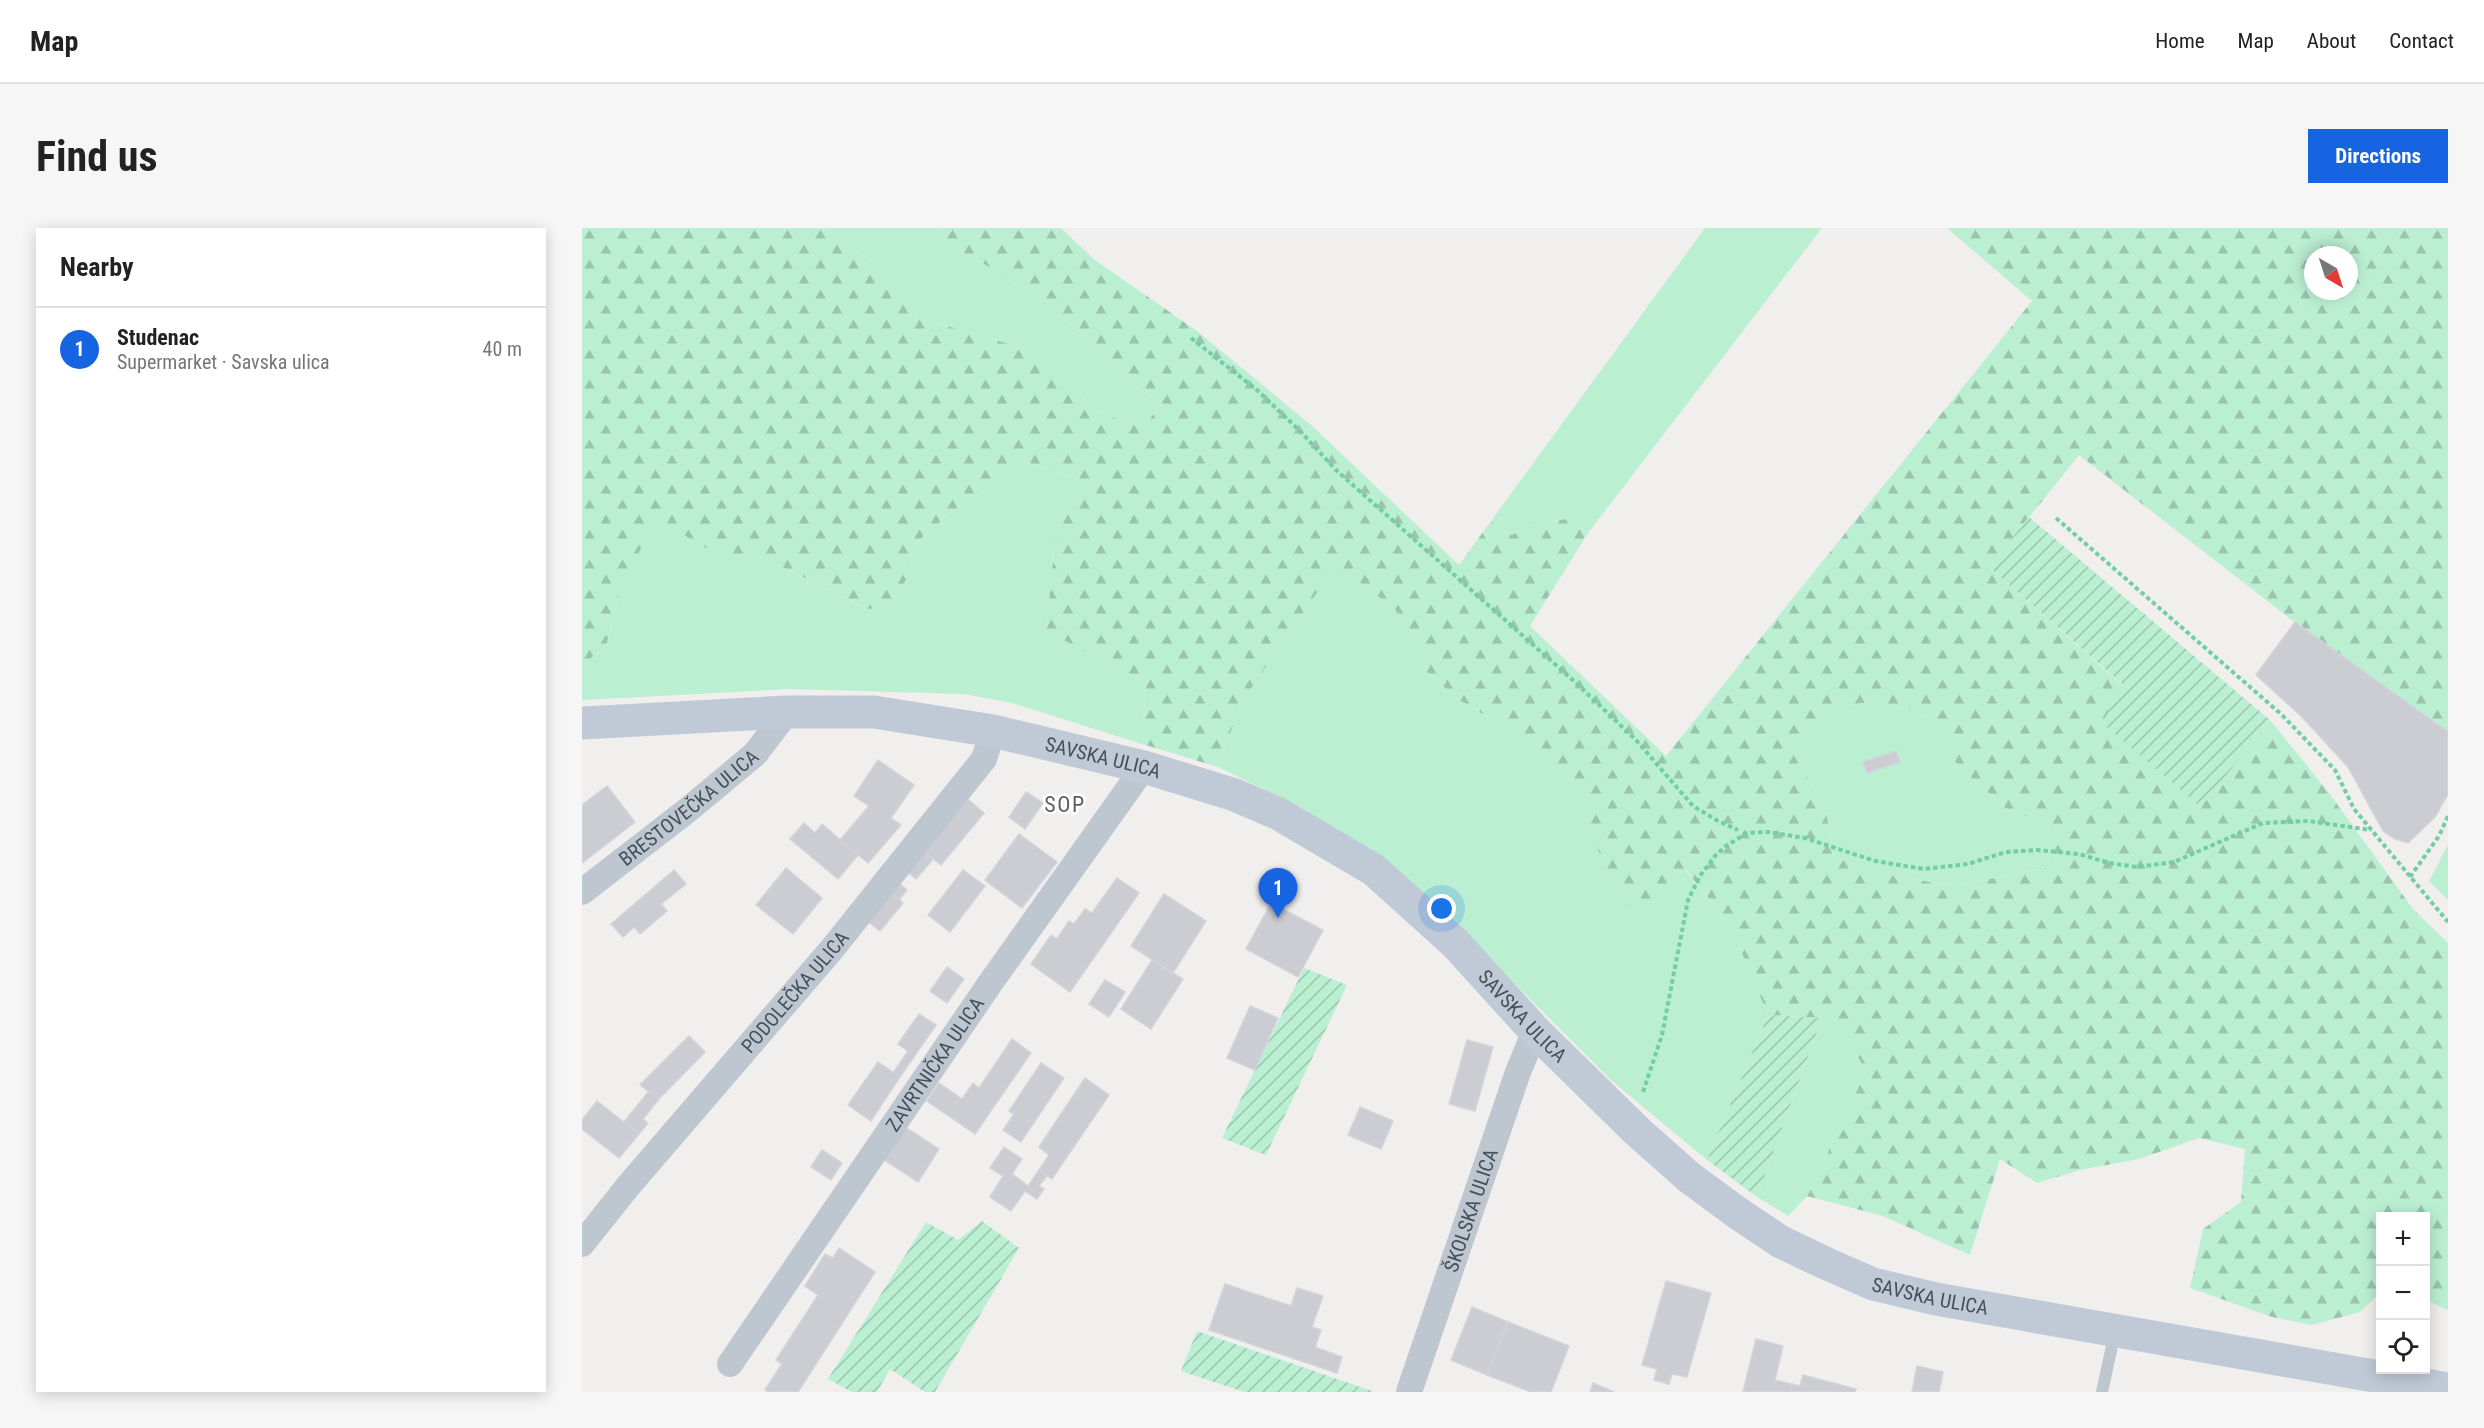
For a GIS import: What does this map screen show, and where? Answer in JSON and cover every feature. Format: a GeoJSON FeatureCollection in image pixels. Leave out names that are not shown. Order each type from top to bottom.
{"type":"FeatureCollection","features":[{"type":"Feature","properties":{"kind":"main road","name":"SAVSKA ULICA"},"geometry":{"type":"LineString","coordinates":[[582,723],[787,712],[874,712],[993,731],[1144,767],[1235,795],[1279,813],[1374,870],[1455,943],[1535,1031],[1638,1132],[1690,1178],[1738,1214],[1781,1242],[1873,1284],[1986,1310],[2448,1389]]}},
{"type":"Feature","properties":{"kind":"street","name":"BRESTOVEČKA ULICA"},"geometry":{"type":"LineString","coordinates":[[582,892],[689,809],[755,754],[787,712]]}},
{"type":"Feature","properties":{"kind":"street","name":"PODOLEČKA ULICA"},"geometry":{"type":"LineString","coordinates":[[582,1244],[629,1185],[832,949],[984,759],[993,731]]}},
{"type":"Feature","properties":{"kind":"street","name":"ZAVRTNIČKA ULICA"},"geometry":{"type":"LineString","coordinates":[[730,1364],[992,982],[1144,767]]}},
{"type":"Feature","properties":{"kind":"street","name":"ŠKOLSKA ULICA"},"geometry":{"type":"LineString","coordinates":[[1409,1392],[1518,1072],[1535,1031]]}},
{"type":"Feature","properties":{"kind":"lane"},"geometry":{"type":"LineString","coordinates":[[2102,1392],[2115,1331]]}},
{"type":"Feature","properties":{"kind":"path"},"geometry":{"type":"LineString","coordinates":[[1191,338],[1257,390],[1301,432],[1336,471],[1575,682],[1636,740],[1693,806],[1738,830]]}},
{"type":"Feature","properties":{"kind":"path"},"geometry":{"type":"LineString","coordinates":[[2056,518],[2281,714],[2335,770],[2354,809],[2448,922]]}},
{"type":"Feature","properties":{"kind":"path"},"geometry":{"type":"LineString","coordinates":[[2410,877],[2439,836],[2448,816]]}},
{"type":"Feature","properties":{"kind":"path"},"geometry":{"type":"LineString","coordinates":[[1638,1132],[1644,1087],[1662,1035],[1688,900],[1700,876],[1715,856],[1747,833],[1768,832],[1805,838],[1875,861],[1924,868],[1968,864],[2006,852],[2037,850],[2079,854],[2109,863],[2137,867],[2174,862],[2263,823],[2308,821],[2371,830]]}},
{"type":"Feature","properties":{"kind":"green space"},"geometry":{"type":"Polygon","coordinates":[[[582,228],[826,228],[883,270],[919,318],[1006,343],[1063,373],[1095,411],[1143,428],[1161,404],[1124,378],[1079,331],[991,268],[949,244],[936,228],[1061,228],[1095,260],[1197,331],[1311,425],[1459,565],[1491,521],[1512,535],[1534,523],[1567,519],[1588,533],[1530,626],[1666,756],[2032,301],[1947,228],[2448,228],[2448,732],[2324,645],[2079,455],[1989,567],[2123,686],[2200,806],[2270,720],[2329,793],[2413,909],[2448,943],[2448,1310],[2430,1302],[2430,1212],[2376,1212],[2376,1297],[2360,1312],[2311,1325],[2272,1317],[2190,1288],[2203,1229],[2241,1202],[2245,1149],[2199,1138],[2139,1159],[2080,1170],[2037,1183],[2000,1159],[1970,1255],[1883,1216],[1807,1196],[1866,1072],[1847,1036],[1822,1018],[1768,1015],[1731,927],[1686,870],[1651,905],[1633,911],[1603,865],[1586,810],[1578,794],[1528,741],[1459,700],[1428,673],[1395,609],[1336,565],[1241,703],[1218,767],[1142,744],[1146,683],[1046,631],[1056,532],[1079,480],[1026,462],[950,513],[918,541],[908,576],[891,606],[868,609],[754,553],[744,570],[655,518],[619,596],[606,646],[582,665],[582,228]],[[1873,701],[1842,707],[1792,752],[1826,810],[1833,857],[1886,875],[1955,886],[2056,866],[2048,824],[2008,810],[1958,766],[1931,717],[1873,701]]]}},
{"type":"Feature","properties":{"kind":"green space"},"geometry":{"type":"Polygon","coordinates":[[[826,228],[936,228],[949,244],[991,268],[1079,331],[1124,378],[1161,404],[1143,428],[1095,411],[1063,373],[1006,343],[919,318],[883,270],[826,228]]]}},
{"type":"Feature","properties":{"kind":"green space"},"geometry":{"type":"Polygon","coordinates":[[[1705,228],[1822,228],[1588,533],[1567,519],[1534,523],[1512,535],[1491,521],[1705,228]]]}},
{"type":"Feature","properties":{"kind":"green space"},"geometry":{"type":"Polygon","coordinates":[[[1026,462],[1079,480],[1056,532],[1046,631],[1146,683],[1142,744],[1012,703],[965,694],[790,689],[582,700],[582,665],[606,646],[619,596],[655,517],[743,569],[754,553],[867,609],[908,576],[918,541],[950,513],[1026,462]]]}},
{"type":"Feature","properties":{"kind":"green space"},"geometry":{"type":"Polygon","coordinates":[[[2029,517],[2270,720],[2201,807],[2102,723],[2123,685],[1989,567],[2029,517]]]}},
{"type":"Feature","properties":{"kind":"green space"},"geometry":{"type":"Polygon","coordinates":[[[1336,564],[1396,609],[1428,673],[1459,700],[1528,741],[1578,794],[1586,810],[1651,905],[1685,870],[1731,927],[1768,1015],[1707,1160],[1611,1080],[1444,913],[1376,855],[1299,806],[1218,767],[1241,703],[1336,564]]]}},
{"type":"Feature","properties":{"kind":"green space"},"geometry":{"type":"Polygon","coordinates":[[[1873,701],[1931,717],[1958,766],[2008,810],[2048,823],[2056,866],[1955,886],[1886,875],[1833,857],[1826,810],[1792,752],[1842,707],[1873,701]]]}},
{"type":"Feature","properties":{"kind":"green space"},"geometry":{"type":"Polygon","coordinates":[[[2448,845],[2448,900],[2429,881],[2448,845]]]}},
{"type":"Feature","properties":{"kind":"green space"},"geometry":{"type":"Polygon","coordinates":[[[1304,968],[1347,985],[1266,1155],[1222,1138],[1304,968]]]}},
{"type":"Feature","properties":{"kind":"green space"},"geometry":{"type":"Polygon","coordinates":[[[1768,1015],[1822,1018],[1757,1197],[1707,1160],[1768,1015]]]}},
{"type":"Feature","properties":{"kind":"green space"},"geometry":{"type":"Polygon","coordinates":[[[1822,1018],[1847,1036],[1866,1072],[1807,1196],[1788,1216],[1757,1197],[1822,1018]]]}},
{"type":"Feature","properties":{"kind":"green space"},"geometry":{"type":"Polygon","coordinates":[[[982,1221],[1019,1248],[935,1392],[925,1392],[890,1369],[877,1392],[852,1392],[828,1379],[926,1222],[958,1240],[982,1221]]]}},
{"type":"Feature","properties":{"kind":"green space"},"geometry":{"type":"Polygon","coordinates":[[[1197,1331],[1375,1392],[1244,1392],[1181,1371],[1197,1331]]]}},
{"type":"Feature","properties":{"kind":"building"},"geometry":{"type":"Polygon","coordinates":[[[2295,622],[2448,732],[2448,794],[2435,817],[2408,843],[2395,839],[2383,831],[2348,767],[2301,716],[2256,675],[2295,622]]]}},
{"type":"Feature","properties":{"kind":"building"},"geometry":{"type":"Polygon","coordinates":[[[1896,751],[1900,762],[1867,773],[1863,762],[1896,751]]]}},
{"type":"Feature","properties":{"kind":"building"},"geometry":{"type":"Polygon","coordinates":[[[878,760],[914,785],[891,818],[901,825],[868,863],[840,840],[869,806],[854,796],[878,760]]]}},
{"type":"Feature","properties":{"kind":"building"},"geometry":{"type":"Polygon","coordinates":[[[607,786],[635,822],[582,863],[582,805],[607,786]]]}},
{"type":"Feature","properties":{"kind":"building"},"geometry":{"type":"Polygon","coordinates":[[[1026,792],[1043,803],[1025,829],[1009,817],[1026,792]]]}},
{"type":"Feature","properties":{"kind":"building"},"geometry":{"type":"Polygon","coordinates":[[[963,795],[984,813],[941,865],[920,848],[963,795]]]}},
{"type":"Feature","properties":{"kind":"building"},"geometry":{"type":"Polygon","coordinates":[[[804,823],[815,833],[822,824],[858,855],[838,879],[790,839],[804,823]]]}},
{"type":"Feature","properties":{"kind":"building"},"geometry":{"type":"Polygon","coordinates":[[[1019,834],[1057,862],[1022,908],[985,880],[1019,834]]]}},
{"type":"Feature","properties":{"kind":"building"},"geometry":{"type":"Polygon","coordinates":[[[920,848],[933,859],[916,879],[909,873],[900,884],[907,890],[899,900],[886,889],[920,848]]]}},
{"type":"Feature","properties":{"kind":"building"},"geometry":{"type":"Polygon","coordinates":[[[786,868],[822,898],[793,934],[756,905],[786,868]]]}},
{"type":"Feature","properties":{"kind":"building"},"geometry":{"type":"Polygon","coordinates":[[[674,870],[686,884],[661,904],[667,911],[640,934],[634,927],[623,937],[611,924],[674,870]]]}},
{"type":"Feature","properties":{"kind":"building"},"geometry":{"type":"Polygon","coordinates":[[[963,870],[985,886],[950,932],[928,915],[963,870]]]}},
{"type":"Feature","properties":{"kind":"building"},"geometry":{"type":"Polygon","coordinates":[[[1117,878],[1139,893],[1070,992],[1031,964],[1051,935],[1057,939],[1069,921],[1074,924],[1085,909],[1092,913],[1117,878]]]}},
{"type":"Feature","properties":{"kind":"building"},"geometry":{"type":"Polygon","coordinates":[[[890,892],[903,903],[880,931],[866,920],[890,892]]]}},
{"type":"Feature","properties":{"kind":"building"},"geometry":{"type":"Polygon","coordinates":[[[1164,894],[1206,921],[1173,973],[1131,946],[1164,894]]]}},
{"type":"Feature","properties":{"kind":"building"},"geometry":{"type":"Polygon","coordinates":[[[1271,903],[1323,930],[1298,977],[1246,949],[1271,903]]]}},
{"type":"Feature","properties":{"kind":"building"},"geometry":{"type":"Polygon","coordinates":[[[1152,960],[1183,979],[1151,1029],[1121,1009],[1152,960]]]}},
{"type":"Feature","properties":{"kind":"building"},"geometry":{"type":"Polygon","coordinates":[[[947,967],[964,979],[947,1003],[930,991],[947,967]]]}},
{"type":"Feature","properties":{"kind":"building"},"geometry":{"type":"Polygon","coordinates":[[[1105,980],[1125,992],[1109,1017],[1089,1004],[1105,980]]]}},
{"type":"Feature","properties":{"kind":"building"},"geometry":{"type":"Polygon","coordinates":[[[1250,1006],[1278,1018],[1255,1070],[1227,1058],[1250,1006]]]}},
{"type":"Feature","properties":{"kind":"building"},"geometry":{"type":"Polygon","coordinates":[[[919,1014],[936,1025],[900,1077],[893,1073],[908,1051],[898,1044],[919,1014]]]}},
{"type":"Feature","properties":{"kind":"building"},"geometry":{"type":"Polygon","coordinates":[[[689,1036],[705,1052],[659,1099],[640,1085],[689,1036]]]}},
{"type":"Feature","properties":{"kind":"building"},"geometry":{"type":"Polygon","coordinates":[[[1012,1039],[1031,1053],[975,1134],[927,1101],[939,1083],[962,1099],[973,1083],[979,1088],[1012,1039]]]}},
{"type":"Feature","properties":{"kind":"building"},"geometry":{"type":"Polygon","coordinates":[[[1467,1040],[1493,1047],[1475,1111],[1449,1104],[1467,1040]]]}},
{"type":"Feature","properties":{"kind":"building"},"geometry":{"type":"Polygon","coordinates":[[[878,1062],[900,1077],[871,1121],[848,1105],[878,1062]]]}},
{"type":"Feature","properties":{"kind":"building"},"geometry":{"type":"Polygon","coordinates":[[[1041,1063],[1064,1078],[1021,1142],[1003,1130],[1014,1114],[1009,1111],[1041,1063]]]}},
{"type":"Feature","properties":{"kind":"building"},"geometry":{"type":"Polygon","coordinates":[[[1085,1078],[1109,1095],[1052,1179],[1039,1170],[1049,1155],[1039,1147],[1085,1078]]]}},
{"type":"Feature","properties":{"kind":"building"},"geometry":{"type":"Polygon","coordinates":[[[649,1091],[659,1099],[643,1119],[648,1123],[639,1134],[624,1122],[649,1091]]]}},
{"type":"Feature","properties":{"kind":"building"},"geometry":{"type":"Polygon","coordinates":[[[597,1101],[639,1134],[619,1158],[582,1129],[582,1120],[597,1101]]]}},
{"type":"Feature","properties":{"kind":"building"},"geometry":{"type":"Polygon","coordinates":[[[1360,1107],[1393,1121],[1381,1149],[1348,1135],[1360,1107]]]}},
{"type":"Feature","properties":{"kind":"building"},"geometry":{"type":"Polygon","coordinates":[[[905,1127],[939,1149],[918,1182],[883,1159],[905,1127]]]}},
{"type":"Feature","properties":{"kind":"building"},"geometry":{"type":"Polygon","coordinates":[[[1004,1147],[1022,1159],[1012,1174],[1028,1186],[1039,1170],[1047,1176],[1039,1186],[1044,1189],[1037,1199],[1025,1191],[1011,1211],[990,1197],[1003,1176],[990,1168],[1004,1147]]]}},
{"type":"Feature","properties":{"kind":"building"},"geometry":{"type":"Polygon","coordinates":[[[822,1150],[842,1163],[831,1180],[811,1167],[822,1150]]]}},
{"type":"Feature","properties":{"kind":"building"},"geometry":{"type":"Polygon","coordinates":[[[839,1248],[875,1272],[798,1392],[765,1390],[782,1364],[776,1360],[818,1295],[805,1286],[825,1254],[833,1258],[839,1248]]]}},
{"type":"Feature","properties":{"kind":"building"},"geometry":{"type":"Polygon","coordinates":[[[1666,1281],[1711,1293],[1687,1377],[1672,1374],[1669,1384],[1654,1380],[1657,1369],[1642,1365],[1666,1281]]]}},
{"type":"Feature","properties":{"kind":"building"},"geometry":{"type":"Polygon","coordinates":[[[1225,1284],[1291,1306],[1297,1288],[1323,1296],[1312,1327],[1321,1330],[1315,1347],[1342,1357],[1337,1373],[1209,1330],[1225,1284]]]}},
{"type":"Feature","properties":{"kind":"building"},"geometry":{"type":"Polygon","coordinates":[[[1472,1307],[1508,1322],[1487,1375],[1451,1360],[1472,1307]]]}},
{"type":"Feature","properties":{"kind":"building"},"geometry":{"type":"Polygon","coordinates":[[[1508,1322],[1569,1346],[1551,1392],[1531,1392],[1487,1375],[1508,1322]]]}},
{"type":"Feature","properties":{"kind":"building"},"geometry":{"type":"Polygon","coordinates":[[[1756,1339],[1783,1346],[1775,1380],[1792,1384],[1790,1392],[1743,1392],[1756,1339]]]}},
{"type":"Feature","properties":{"kind":"building"},"geometry":{"type":"Polygon","coordinates":[[[1917,1366],[1943,1372],[1939,1392],[1912,1392],[1917,1366]]]}},
{"type":"Feature","properties":{"kind":"building"},"geometry":{"type":"Polygon","coordinates":[[[1803,1375],[1856,1389],[1855,1392],[1790,1392],[1792,1384],[1800,1386],[1803,1375]]]}},
{"type":"Feature","properties":{"kind":"building"},"geometry":{"type":"Polygon","coordinates":[[[1593,1383],[1614,1392],[1590,1392],[1593,1383]]]}},
{"type":"Feature","properties":{"kind":"place","name":"Studenac"},"geometry":{"type":"Point","coordinates":[1278,918]}},
{"type":"Feature","properties":{"kind":"district","name":"SOP"},"geometry":{"type":"Point","coordinates":[1065,804]}}]}
